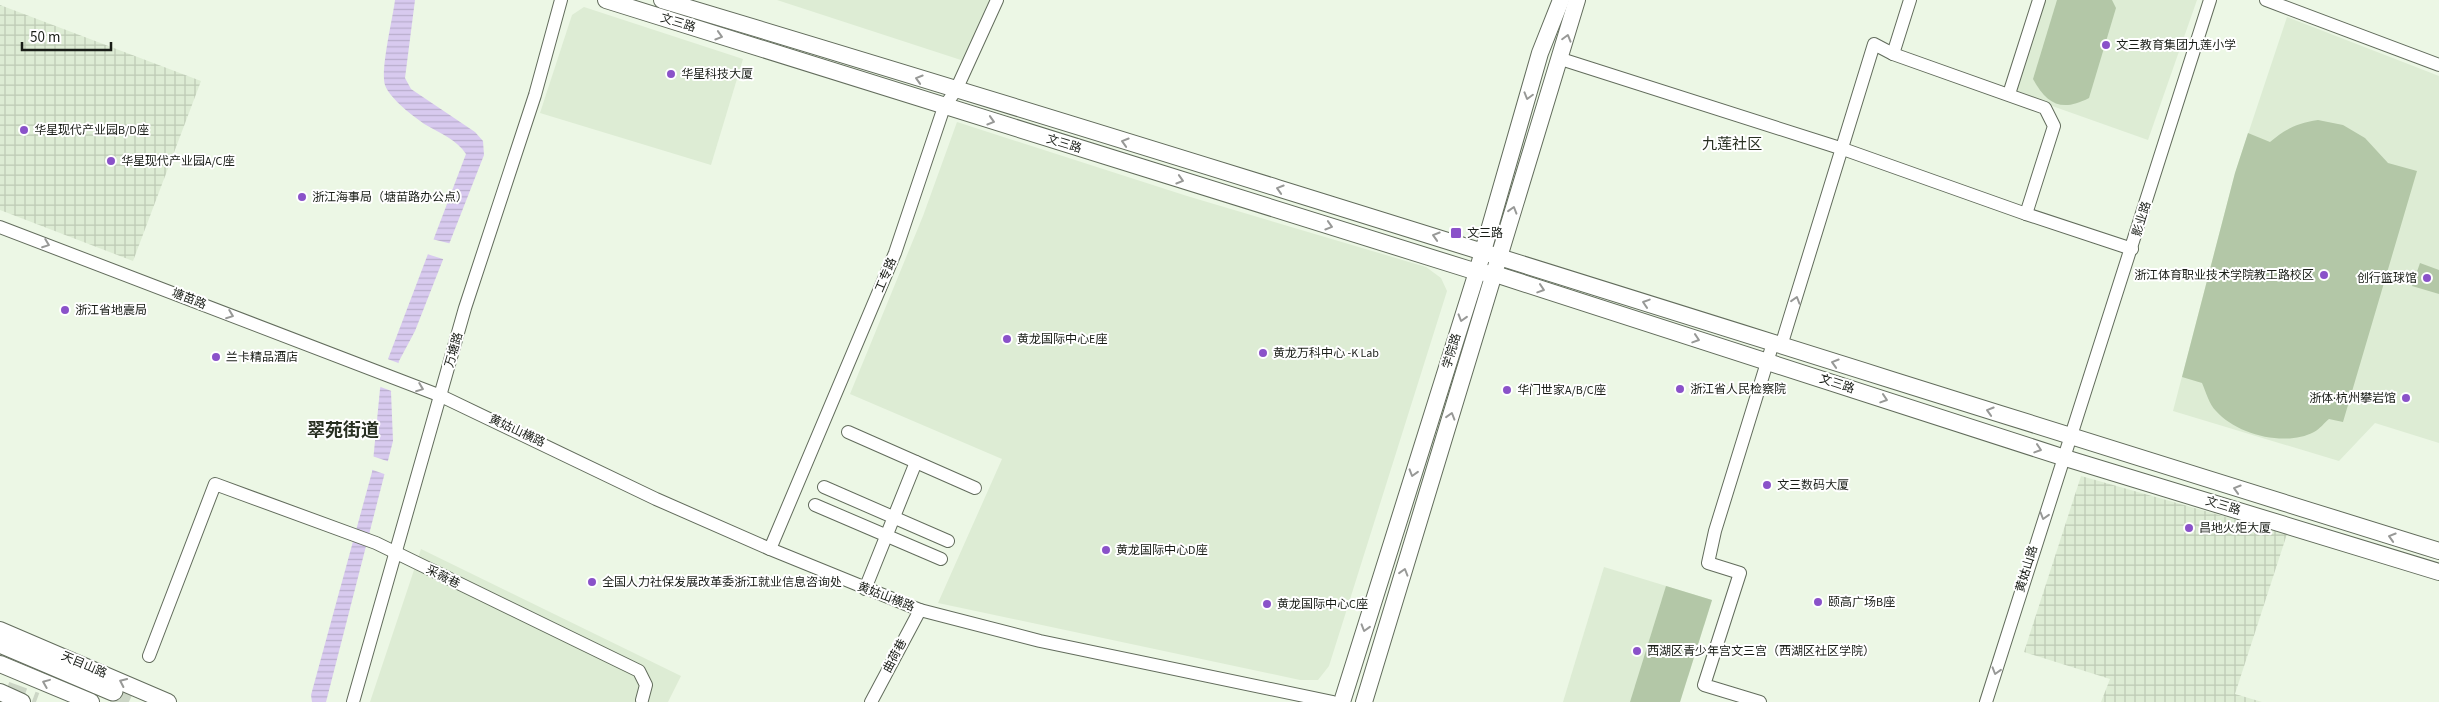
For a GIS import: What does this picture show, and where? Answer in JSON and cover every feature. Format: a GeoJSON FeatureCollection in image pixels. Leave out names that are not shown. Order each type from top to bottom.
{"type":"FeatureCollection","features":[{"type":"Feature","properties":{"kind":"highway"},"geometry":{"type":"LineString","coordinates":[[0,643],[113,691]]}},
{"type":"Feature","properties":{"kind":"main road","name":"文三路"},"geometry":{"type":"LineString","coordinates":[[606,0],[1476,272],[1495,274],[2062,457],[2439,572]]}},
{"type":"Feature","properties":{"kind":"main road","name":"文三路"},"geometry":{"type":"LineString","coordinates":[[662,0],[1482,250],[1777,345],[2439,551]]}},
{"type":"Feature","properties":{"kind":"main road","name":"学院路"},"geometry":{"type":"LineString","coordinates":[[1342,702],[1476,272],[1540,53],[1561,0]]}},
{"type":"Feature","properties":{"kind":"main road","name":"学院路"},"geometry":{"type":"LineString","coordinates":[[1364,702],[1499,256],[1561,59],[1577,0]]}},
{"type":"Feature","properties":{"kind":"main road","name":"天目山路"},"geometry":{"type":"LineString","coordinates":[[0,630],[168,702]]}},
{"type":"Feature","properties":{"kind":"main road"},"geometry":{"type":"LineString","coordinates":[[0,664],[91,702]]}},
{"type":"Feature","properties":{"kind":"main road"},"geometry":{"type":"LineString","coordinates":[[0,692],[22,702]]}},
{"type":"Feature","properties":{"kind":"street","name":"万塘路"},"geometry":{"type":"LineString","coordinates":[[352,702],[397,554],[465,308],[535,95],[560,0]]}},
{"type":"Feature","properties":{"kind":"street","name":"工专路"},"geometry":{"type":"LineString","coordinates":[[770,549],[895,254],[944,107],[956,90],[997,0]]}},
{"type":"Feature","properties":{"kind":"street"},"geometry":{"type":"LineString","coordinates":[[1893,54],[1910,0]]}},
{"type":"Feature","properties":{"kind":"street"},"geometry":{"type":"LineString","coordinates":[[2009,94],[2039,0]]}},
{"type":"Feature","properties":{"kind":"street","name":"影业路"},"geometry":{"type":"LineString","coordinates":[[2070,436],[2132,249],[2210,0]]}},
{"type":"Feature","properties":{"kind":"street"},"geometry":{"type":"LineString","coordinates":[[2266,0],[2439,65]]}},
{"type":"Feature","properties":{"kind":"street"},"geometry":{"type":"LineString","coordinates":[[1760,702],[1704,685],[1740,573],[1708,563],[1767,362],[1777,345],[1843,149],[1874,44],[1893,54],[2045,108],[2054,126],[2026,214]]}},
{"type":"Feature","properties":{"kind":"street"},"geometry":{"type":"LineString","coordinates":[[1561,59],[1843,149],[2026,214],[2132,249]]}},
{"type":"Feature","properties":{"kind":"street","name":"塘苗路"},"geometry":{"type":"LineString","coordinates":[[0,227],[441,396]]}},
{"type":"Feature","properties":{"kind":"street","name":"黄姑山横路"},"geometry":{"type":"LineString","coordinates":[[441,396],[656,499],[864,589],[920,610],[1040,641],[1333,702]]}},
{"type":"Feature","properties":{"kind":"street"},"geometry":{"type":"LineString","coordinates":[[848,432],[975,488]]}},
{"type":"Feature","properties":{"kind":"street","name":"黄姑山路"},"geometry":{"type":"LineString","coordinates":[[1986,702],[2070,436]]}},
{"type":"Feature","properties":{"kind":"street"},"geometry":{"type":"LineString","coordinates":[[864,589],[916,462]]}},
{"type":"Feature","properties":{"kind":"street","name":"采薇巷"},"geometry":{"type":"LineString","coordinates":[[149,656],[215,484],[369,540],[639,671],[646,685],[642,700]]}},
{"type":"Feature","properties":{"kind":"street"},"geometry":{"type":"LineString","coordinates":[[824,487],[948,541]]}},
{"type":"Feature","properties":{"kind":"street"},"geometry":{"type":"LineString","coordinates":[[815,505],[941,559]]}},
{"type":"Feature","properties":{"kind":"street","name":"曲荷巷"},"geometry":{"type":"LineString","coordinates":[[871,702],[920,610]]}},
{"type":"Feature","properties":{"kind":"shaded area"},"geometry":{"type":"Polygon","coordinates":[[[395,0],[415,0],[405,78],[411,89],[475,132],[483,141],[484,155],[415,331],[399,361],[391,392],[393,441],[326,702],[312,702],[311,695],[372,472],[380,389],[388,359],[466,154],[453,141],[426,125],[403,107],[392,96],[385,85],[385,56],[395,0]]]}},
{"type":"Feature","properties":{"kind":"shaded area"},"geometry":{"type":"Polygon","coordinates":[[[777,0],[990,0],[964,61],[777,0]]]}},
{"type":"Feature","properties":{"kind":"shaded area","name":"文三教育集团九莲小学"},"geometry":{"type":"Polygon","coordinates":[[[2045,0],[2197,0],[2148,140],[2055,107],[2016,90],[2045,0]]]}},
{"type":"Feature","properties":{"kind":"shaded area"},"geometry":{"type":"Polygon","coordinates":[[[2057,0],[2112,0],[2116,8],[2089,98],[2071,105],[2056,104],[2050,100],[2038,88],[2033,79],[2057,0]]]}},
{"type":"Feature","properties":{"kind":"shaded area"},"geometry":{"type":"Polygon","coordinates":[[[0,5],[201,81],[133,261],[0,210],[0,5]]]}},
{"type":"Feature","properties":{"kind":"shaded area"},"geometry":{"type":"Polygon","coordinates":[[[584,7],[743,59],[711,165],[540,113],[572,15],[584,7]]]}},
{"type":"Feature","properties":{"kind":"shaded area","name":"浙江体育职业技术学院教工路校区"},"geometry":{"type":"Polygon","coordinates":[[[2287,17],[2439,76],[2439,443],[2375,423],[2339,461],[2173,411],[2235,173],[2287,17]]]}},
{"type":"Feature","properties":{"kind":"shaded area"},"geometry":{"type":"Polygon","coordinates":[[[2318,120],[2343,125],[2365,138],[2388,163],[2417,171],[2343,422],[2329,419],[2316,431],[2303,436],[2276,438],[2262,436],[2236,427],[2225,419],[2211,405],[2202,383],[2182,377],[2235,173],[2248,133],[2270,142],[2292,127],[2318,120]]]}},
{"type":"Feature","properties":{"kind":"shaded area"},"geometry":{"type":"Polygon","coordinates":[[[957,122],[1187,196],[1426,267],[1441,278],[1447,291],[1329,666],[1318,680],[1300,680],[938,603],[1002,459],[850,394],[923,216],[957,122]]]}},
{"type":"Feature","properties":{"kind":"shaded area","name":"创行篮球馆"},"geometry":{"type":"Polygon","coordinates":[[[2420,263],[2439,270],[2439,294],[2412,286],[2420,263]]]}},
{"type":"Feature","properties":{"kind":"shaded area"},"geometry":{"type":"Polygon","coordinates":[[[2081,476],[2287,534],[2235,694],[2262,702],[2101,702],[2110,679],[2024,652],[2081,476]]]}},
{"type":"Feature","properties":{"kind":"shaded area"},"geometry":{"type":"Polygon","coordinates":[[[421,549],[681,676],[668,702],[370,702],[421,549]]]}},
{"type":"Feature","properties":{"kind":"shaded area","name":"西湖区青少年宫文三宫（西湖区社区学院）"},"geometry":{"type":"Polygon","coordinates":[[[1604,567],[1712,600],[1680,702],[1563,702],[1604,567]]]}},
{"type":"Feature","properties":{"kind":"shaded area"},"geometry":{"type":"Polygon","coordinates":[[[1666,586],[1712,600],[1680,702],[1630,702],[1666,586]]]}},
{"type":"Feature","properties":{"kind":"pier"},"geometry":{"type":"Polygon","coordinates":[[[432,239],[452,244],[446,260],[427,254],[432,239]]]}},
{"type":"Feature","properties":{"kind":"pier"},"geometry":{"type":"Polygon","coordinates":[[[385,358],[401,364],[394,392],[378,386],[385,358]]]}},
{"type":"Feature","properties":{"kind":"pier"},"geometry":{"type":"Polygon","coordinates":[[[372,456],[390,462],[387,475],[370,469],[372,456]]]}},
{"type":"Feature","properties":{"kind":"tunnel"},"geometry":{"type":"LineString","coordinates":[[6,691],[36,702]]}},
{"type":"Feature","properties":{"kind":"tunnel"},"geometry":{"type":"LineString","coordinates":[[113,691],[135,702]]}},
{"type":"Feature","properties":{"kind":"place","name":"文三教育集团九莲小学"},"geometry":{"type":"Point","coordinates":[2106,45]}},
{"type":"Feature","properties":{"kind":"place","name":"华星科技大厦"},"geometry":{"type":"Point","coordinates":[671,74]}},
{"type":"Feature","properties":{"kind":"place","name":"华星现代产业园B/D座"},"geometry":{"type":"Point","coordinates":[24,130]}},
{"type":"Feature","properties":{"kind":"place","name":"华星现代产业园A/C座"},"geometry":{"type":"Point","coordinates":[111,161]}},
{"type":"Feature","properties":{"kind":"place","name":"浙江海事局（塘苗路办公点）"},"geometry":{"type":"Point","coordinates":[302,197]}},
{"type":"Feature","properties":{"kind":"place","name":"文三路"},"geometry":{"type":"Point","coordinates":[1456,233]}},
{"type":"Feature","properties":{"kind":"place","name":"浙江体育职业技术学院教工路校区"},"geometry":{"type":"Point","coordinates":[2324,275]}},
{"type":"Feature","properties":{"kind":"place","name":"创行篮球馆"},"geometry":{"type":"Point","coordinates":[2427,278]}},
{"type":"Feature","properties":{"kind":"place","name":"浙江省地震局"},"geometry":{"type":"Point","coordinates":[65,310]}},
{"type":"Feature","properties":{"kind":"place","name":"黄龙国际中心E座"},"geometry":{"type":"Point","coordinates":[1007,339]}},
{"type":"Feature","properties":{"kind":"place","name":"黄龙万科中心 -K Lab"},"geometry":{"type":"Point","coordinates":[1263,353]}},
{"type":"Feature","properties":{"kind":"place","name":"兰卡精品酒店"},"geometry":{"type":"Point","coordinates":[216,357]}},
{"type":"Feature","properties":{"kind":"place","name":"浙江省人民检察院"},"geometry":{"type":"Point","coordinates":[1680,389]}},
{"type":"Feature","properties":{"kind":"place","name":"华门世家A/B/C座"},"geometry":{"type":"Point","coordinates":[1507,390]}},
{"type":"Feature","properties":{"kind":"place","name":"浙体·杭州攀岩馆"},"geometry":{"type":"Point","coordinates":[2406,398]}},
{"type":"Feature","properties":{"kind":"place","name":"文三数码大厦"},"geometry":{"type":"Point","coordinates":[1767,485]}},
{"type":"Feature","properties":{"kind":"place","name":"昌地火炬大厦"},"geometry":{"type":"Point","coordinates":[2189,528]}},
{"type":"Feature","properties":{"kind":"place","name":"黄龙国际中心D座"},"geometry":{"type":"Point","coordinates":[1106,550]}},
{"type":"Feature","properties":{"kind":"place","name":"全国人力社保发展改革委浙江就业信息咨询处"},"geometry":{"type":"Point","coordinates":[592,582]}},
{"type":"Feature","properties":{"kind":"place","name":"颐高广场B座"},"geometry":{"type":"Point","coordinates":[1818,602]}},
{"type":"Feature","properties":{"kind":"place","name":"黄龙国际中心C座"},"geometry":{"type":"Point","coordinates":[1267,604]}},
{"type":"Feature","properties":{"kind":"place","name":"西湖区青少年宫文三宫（西湖区社区学院）"},"geometry":{"type":"Point","coordinates":[1637,651]}},
{"type":"Feature","properties":{"kind":"district","name":"九莲社区"},"geometry":{"type":"Point","coordinates":[1732,144]}},
{"type":"Feature","properties":{"kind":"district","name":"翠苑街道"},"geometry":{"type":"Point","coordinates":[343,430]}}]}
